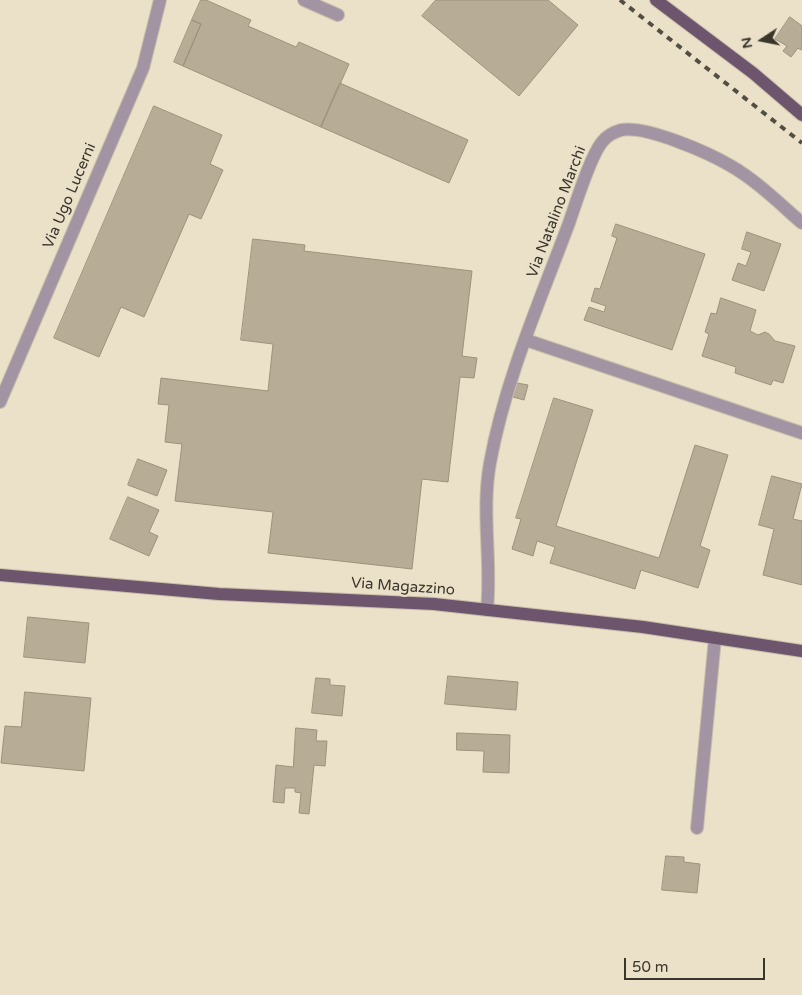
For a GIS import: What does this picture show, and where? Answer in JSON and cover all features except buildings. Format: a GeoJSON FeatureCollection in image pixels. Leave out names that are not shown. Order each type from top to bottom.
{"type":"FeatureCollection","features":[{"type":"Feature","properties":{"kind":"main road"},"geometry":{"type":"LineString","coordinates":[[656,0],[753,73],[802,115]]}},
{"type":"Feature","properties":{"kind":"main road","name":"Via Magazzino"},"geometry":{"type":"LineString","coordinates":[[0,575],[219,594],[434,604],[643,627],[802,651]]}},
{"type":"Feature","properties":{"kind":"street","name":"Via Ugo Lucerni"},"geometry":{"type":"LineString","coordinates":[[0,402],[143,68],[160,0]]}},
{"type":"Feature","properties":{"kind":"street"},"geometry":{"type":"LineString","coordinates":[[304,0],[338,15]]}},
{"type":"Feature","properties":{"kind":"street","name":"Via Natalino Marchi"},"geometry":{"type":"LineString","coordinates":[[487,610],[490,584],[486,504],[490,464],[506,398],[593,158],[601,143],[610,135],[621,130],[656,134],[687,146],[732,166],[775,198],[802,222]]}},
{"type":"Feature","properties":{"kind":"street"},"geometry":{"type":"LineString","coordinates":[[526,340],[802,433]]}},
{"type":"Feature","properties":{"kind":"street"},"geometry":{"type":"LineString","coordinates":[[698,828],[714,638]]}},
{"type":"Feature","properties":{"kind":"railway"},"geometry":{"type":"LineString","coordinates":[[620,0],[802,143]]}}]}
